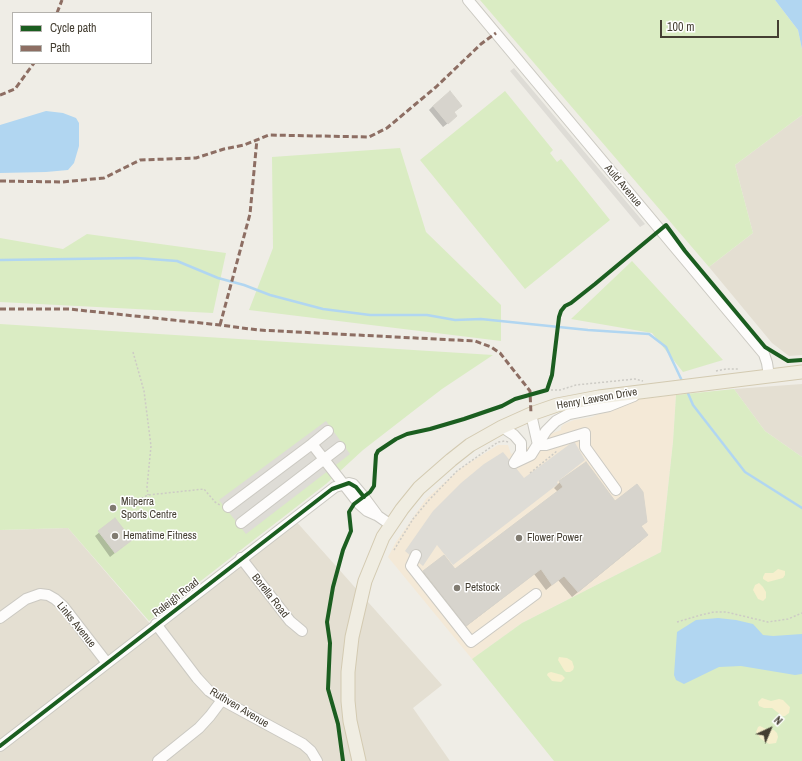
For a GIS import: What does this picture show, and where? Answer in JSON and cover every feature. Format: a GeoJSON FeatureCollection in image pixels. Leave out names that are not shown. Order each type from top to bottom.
{"type":"FeatureCollection","features":[{"type":"Feature","properties":{"kind":"main road","name":"Henry Lawson Drive"},"geometry":{"type":"LineString","coordinates":[[358,761],[351,730],[348,701],[348,672],[357,610],[365,581],[380,544],[407,502],[430,478],[470,445],[502,427],[531,414],[557,406],[645,388],[663,389],[802,372]]}},
{"type":"Feature","properties":{"kind":"street","name":"Auld Avenue"},"geometry":{"type":"LineString","coordinates":[[468,0],[764,354],[769,376]]}},
{"type":"Feature","properties":{"kind":"street"},"geometry":{"type":"LineString","coordinates":[[502,427],[514,435],[521,443],[520,452],[514,463],[531,454],[546,431],[556,421],[570,414],[609,406],[645,388]]}},
{"type":"Feature","properties":{"kind":"street"},"geometry":{"type":"LineString","coordinates":[[531,414],[538,445]]}},
{"type":"Feature","properties":{"kind":"street"},"geometry":{"type":"LineString","coordinates":[[228,507],[328,431]]}},
{"type":"Feature","properties":{"kind":"street"},"geometry":{"type":"LineString","coordinates":[[538,445],[546,445],[585,433],[585,447],[616,490]]}},
{"type":"Feature","properties":{"kind":"street"},"geometry":{"type":"LineString","coordinates":[[312,444],[344,485],[349,483],[356,487],[378,516],[391,525]]}},
{"type":"Feature","properties":{"kind":"street"},"geometry":{"type":"LineString","coordinates":[[241,523],[340,447]]}},
{"type":"Feature","properties":{"kind":"street","name":"Raleigh Road"},"geometry":{"type":"LineString","coordinates":[[0,746],[241,558],[332,489],[344,485]]}},
{"type":"Feature","properties":{"kind":"street"},"geometry":{"type":"LineString","coordinates":[[416,555],[411,566],[471,642],[536,594]]}},
{"type":"Feature","properties":{"kind":"street","name":"Borella Road"},"geometry":{"type":"LineString","coordinates":[[241,558],[284,614],[302,631]]}},
{"type":"Feature","properties":{"kind":"street","name":"Links Avenue"},"geometry":{"type":"LineString","coordinates":[[0,618],[26,599],[40,594],[48,595],[63,606],[107,663]]}},
{"type":"Feature","properties":{"kind":"street","name":"Ruthven Avenue"},"geometry":{"type":"LineString","coordinates":[[156,624],[197,678],[209,691],[222,700],[303,744],[311,751],[317,761]]}},
{"type":"Feature","properties":{"kind":"street"},"geometry":{"type":"LineString","coordinates":[[162,760],[199,728],[222,700]]}},
{"type":"Feature","properties":{"kind":"path"},"geometry":{"type":"LineString","coordinates":[[134,352],[144,391],[151,446],[147,487],[148,495]]}},
{"type":"Feature","properties":{"kind":"path"},"geometry":{"type":"LineString","coordinates":[[542,392],[547,390],[560,390],[576,385],[635,379],[640,380],[645,388]]}},
{"type":"Feature","properties":{"kind":"path"},"geometry":{"type":"LineString","coordinates":[[547,390],[549,385]]}},
{"type":"Feature","properties":{"kind":"path"},"geometry":{"type":"LineString","coordinates":[[394,550],[413,519],[457,471],[498,442],[504,441],[510,443]]}},
{"type":"Feature","properties":{"kind":"path"},"geometry":{"type":"LineString","coordinates":[[530,473],[560,448]]}},
{"type":"Feature","properties":{"kind":"path"},"geometry":{"type":"LineString","coordinates":[[138,500],[148,495],[204,489],[224,510],[228,507]]}},
{"type":"Feature","properties":{"kind":"path"},"geometry":{"type":"LineString","coordinates":[[677,622],[714,612],[726,612],[768,622],[788,619],[802,613]]}},
{"type":"Feature","properties":{"kind":"shaded area"},"geometry":{"type":"Polygon","coordinates":[[[514,68],[645,224],[640,227],[510,71],[514,68]]]}},
{"type":"Feature","properties":{"kind":"shaded area"},"geometry":{"type":"Polygon","coordinates":[[[802,115],[802,355],[789,356],[772,343],[709,267],[753,233],[735,165],[802,115]]]}},
{"type":"Feature","properties":{"kind":"shaded area"},"geometry":{"type":"Polygon","coordinates":[[[802,384],[802,457],[765,431],[734,389],[802,384]]]}},
{"type":"Feature","properties":{"kind":"shaded area"},"geometry":{"type":"Polygon","coordinates":[[[676,395],[673,442],[661,552],[522,623],[472,659],[388,557],[396,542],[426,499],[461,468],[498,445],[508,445],[511,454],[536,444],[547,435],[561,430],[561,427],[564,424],[574,420],[592,417],[625,401],[676,395]]]}},
{"type":"Feature","properties":{"kind":"shaded area"},"geometry":{"type":"Polygon","coordinates":[[[326,421],[350,454],[246,534],[219,500],[326,421]]]}},
{"type":"Feature","properties":{"kind":"shaded area"},"geometry":{"type":"Polygon","coordinates":[[[574,441],[585,460],[557,482],[558,484],[453,565],[437,545],[423,566],[405,551],[433,511],[461,483],[484,464],[503,452],[524,478],[574,441]]]}},
{"type":"Feature","properties":{"kind":"shaded area"},"geometry":{"type":"Polygon","coordinates":[[[294,519],[442,685],[413,708],[450,761],[0,761],[0,530],[68,528],[157,632],[241,558],[294,519]]]}},
{"type":"Feature","properties":{"kind":"green space"},"geometry":{"type":"Polygon","coordinates":[[[480,0],[775,0],[798,30],[802,49],[802,115],[735,165],[753,233],[709,267],[480,0]]]}},
{"type":"Feature","properties":{"kind":"green space"},"geometry":{"type":"Polygon","coordinates":[[[505,91],[553,150],[550,153],[557,162],[561,159],[610,220],[525,289],[420,160],[505,91]]]}},
{"type":"Feature","properties":{"kind":"green space"},"geometry":{"type":"Polygon","coordinates":[[[400,148],[426,232],[501,305],[501,341],[249,310],[273,248],[272,157],[400,148]]]}},
{"type":"Feature","properties":{"kind":"green space"},"geometry":{"type":"Polygon","coordinates":[[[87,234],[226,253],[213,313],[0,302],[0,238],[63,249],[87,234]]]}},
{"type":"Feature","properties":{"kind":"green space"},"geometry":{"type":"Polygon","coordinates":[[[632,261],[723,360],[683,372],[652,333],[571,319],[632,261]]]}},
{"type":"Feature","properties":{"kind":"green space","name":"Milperra Sports Centre"},"geometry":{"type":"Polygon","coordinates":[[[0,324],[493,355],[442,389],[412,412],[363,450],[326,484],[149,621],[68,528],[0,530],[0,324]]]}},
{"type":"Feature","properties":{"kind":"green space"},"geometry":{"type":"Polygon","coordinates":[[[734,389],[765,431],[802,457],[802,761],[554,761],[472,659],[522,623],[661,552],[673,442],[676,395],[734,389]]]}},
{"type":"Feature","properties":{"kind":"sand"},"geometry":{"type":"Polygon","coordinates":[[[778,569],[785,571],[783,578],[768,582],[763,579],[765,573],[773,573],[778,569]]]}},
{"type":"Feature","properties":{"kind":"sand"},"geometry":{"type":"Polygon","coordinates":[[[759,583],[766,592],[766,598],[763,601],[758,599],[753,590],[755,585],[759,583]]]}},
{"type":"Feature","properties":{"kind":"sand"},"geometry":{"type":"Polygon","coordinates":[[[559,657],[567,658],[572,661],[574,667],[573,670],[566,672],[558,660],[559,657]]]}},
{"type":"Feature","properties":{"kind":"sand"},"geometry":{"type":"Polygon","coordinates":[[[551,672],[562,675],[565,678],[561,682],[552,681],[547,675],[551,672]]]}},
{"type":"Feature","properties":{"kind":"sand"},"geometry":{"type":"Polygon","coordinates":[[[762,698],[771,701],[779,699],[783,700],[790,707],[789,713],[782,716],[772,708],[764,708],[759,706],[758,702],[762,698]]]}},
{"type":"Feature","properties":{"kind":"sand"},"geometry":{"type":"Polygon","coordinates":[[[760,726],[766,729],[774,730],[777,733],[778,737],[776,743],[769,744],[761,739],[756,732],[760,726]]]}},
{"type":"Feature","properties":{"kind":"water"},"geometry":{"type":"Polygon","coordinates":[[[775,0],[802,0],[802,49],[798,30],[775,0]]]}},
{"type":"Feature","properties":{"kind":"water"},"geometry":{"type":"Polygon","coordinates":[[[46,111],[63,113],[76,118],[79,123],[79,146],[74,163],[68,170],[0,173],[0,125],[46,111]]]}},
{"type":"Feature","properties":{"kind":"water"},"geometry":{"type":"Polygon","coordinates":[[[718,618],[753,624],[763,635],[773,636],[802,634],[802,674],[795,675],[741,666],[719,667],[684,684],[676,680],[674,675],[677,632],[696,620],[718,618]]]}},
{"type":"Feature","properties":{"kind":"building"},"geometry":{"type":"Polygon","coordinates":[[[450,91],[462,106],[454,112],[457,116],[448,124],[433,106],[450,91]]]}},
{"type":"Feature","properties":{"kind":"building"},"geometry":{"type":"Polygon","coordinates":[[[586,462],[615,501],[637,484],[643,492],[647,522],[641,526],[648,535],[578,592],[564,576],[552,585],[541,569],[466,626],[423,571],[444,555],[455,569],[563,487],[559,481],[586,462]]]}},
{"type":"Feature","properties":{"kind":"building","name":"Hematime Fitness"},"geometry":{"type":"Polygon","coordinates":[[[115,518],[132,540],[115,553],[98,531],[115,518]]]}},
{"type":"Feature","properties":{"kind":"waterway"},"geometry":{"type":"LineString","coordinates":[[0,260],[137,258],[177,261],[218,278],[244,285],[270,295],[323,309],[370,315],[427,315],[455,320],[481,319],[588,330],[649,334],[666,347],[683,383]]}},
{"type":"Feature","properties":{"kind":"waterway"},"geometry":{"type":"LineString","coordinates":[[687,391],[693,405],[745,472],[802,508]]}},
{"type":"Feature","properties":{"kind":"marked path"},"geometry":{"type":"LineString","coordinates":[[57,12],[62,0]]}},
{"type":"Feature","properties":{"kind":"marked path"},"geometry":{"type":"LineString","coordinates":[[0,181],[62,182],[104,178],[140,160],[196,158],[224,149],[244,145],[269,135],[369,137],[387,128],[436,87],[481,44],[496,33]]}},
{"type":"Feature","properties":{"kind":"marked path"},"geometry":{"type":"LineString","coordinates":[[0,95],[15,89],[33,64]]}},
{"type":"Feature","properties":{"kind":"marked path"},"geometry":{"type":"LineString","coordinates":[[220,325],[250,214],[257,139]]}},
{"type":"Feature","properties":{"kind":"marked path"},"geometry":{"type":"LineString","coordinates":[[0,309],[69,309],[258,330],[475,341],[491,347],[500,353],[530,391],[531,414]]}},
{"type":"Feature","properties":{"kind":"cycle path"},"geometry":{"type":"LineString","coordinates":[[343,761],[338,724],[328,689],[330,643],[327,622],[333,587],[343,550],[351,531],[349,512],[354,504],[370,492],[374,486],[376,455],[378,451],[396,439],[407,434],[464,419],[502,406],[515,399],[547,390],[552,375],[561,311],[565,306],[595,284],[666,225],[685,251],[765,347],[788,361],[802,360]]}},
{"type":"Feature","properties":{"kind":"cycle path"},"geometry":{"type":"LineString","coordinates":[[0,746],[332,489],[349,483],[356,487],[364,497]]}},
{"type":"Feature","properties":{"kind":"place","name":"Milperra Sports Centre"},"geometry":{"type":"Point","coordinates":[113,508]}},
{"type":"Feature","properties":{"kind":"place","name":"Hematime Fitness"},"geometry":{"type":"Point","coordinates":[115,536]}},
{"type":"Feature","properties":{"kind":"place","name":"Flower Power"},"geometry":{"type":"Point","coordinates":[519,538]}},
{"type":"Feature","properties":{"kind":"place","name":"Petstock"},"geometry":{"type":"Point","coordinates":[457,588]}}]}
